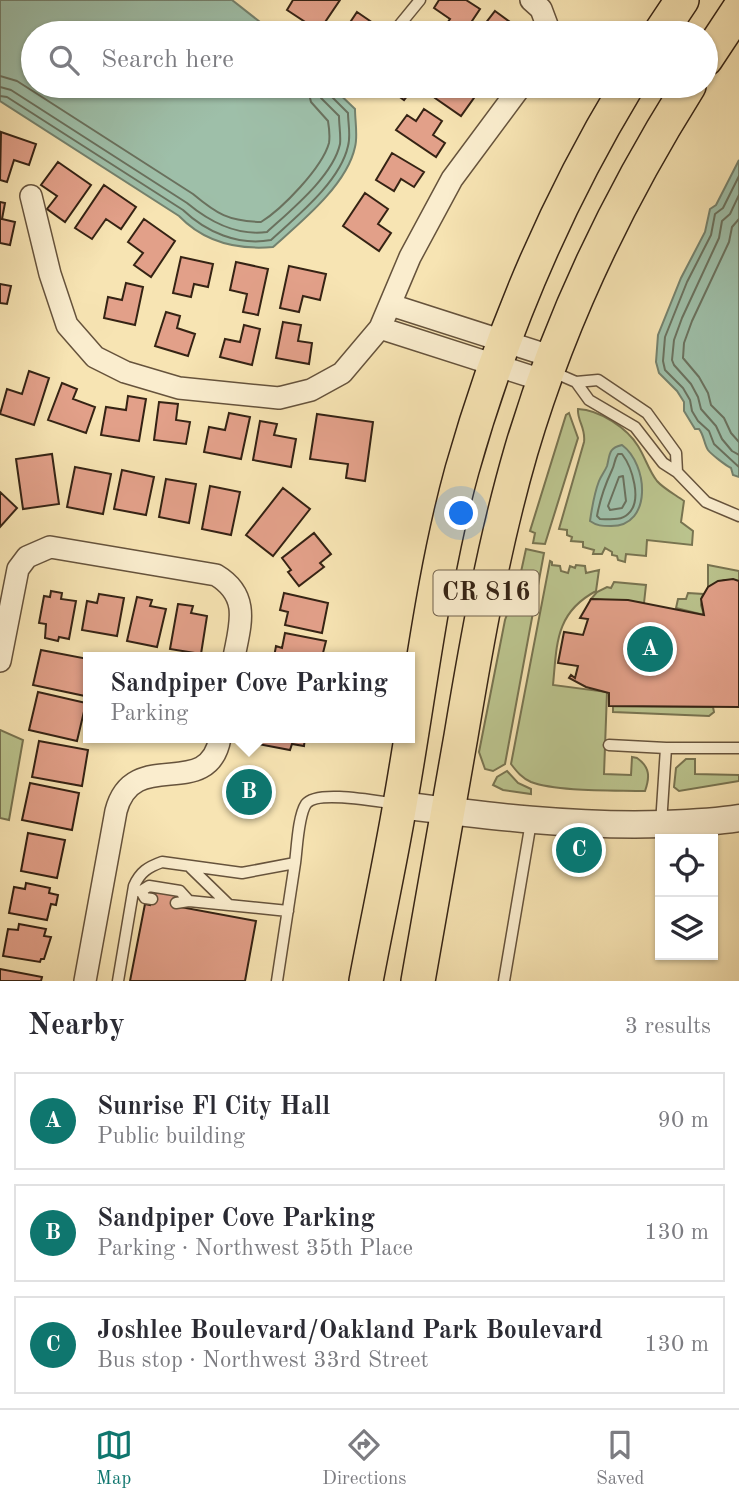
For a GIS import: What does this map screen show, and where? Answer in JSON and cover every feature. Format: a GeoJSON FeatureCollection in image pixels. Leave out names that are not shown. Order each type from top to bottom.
{"type":"FeatureCollection","features":[{"type":"Feature","properties":{"kind":"main road"},"geometry":{"type":"LineString","coordinates":[[668,21],[682,0]]}},
{"type":"Feature","properties":{"kind":"main road"},"geometry":{"type":"LineString","coordinates":[[718,41],[739,9]]}},
{"type":"Feature","properties":{"kind":"main road","name":"CR 816"},"geometry":{"type":"LineString","coordinates":[[415,714],[440,562],[463,470],[500,354],[533,270],[565,201],[620,98]]}},
{"type":"Feature","properties":{"kind":"main road","name":"CR 816"},"geometry":{"type":"LineString","coordinates":[[418,981],[483,611],[500,529],[521,450],[556,373],[573,306],[613,219],[682,98]]}},
{"type":"Feature","properties":{"kind":"main road","name":"CR 816"},"geometry":{"type":"LineString","coordinates":[[366,981],[410,743]]}},
{"type":"Feature","properties":{"kind":"street"},"geometry":{"type":"LineString","coordinates":[[531,0],[541,9],[546,21]]}},
{"type":"Feature","properties":{"kind":"street"},"geometry":{"type":"LineString","coordinates":[[31,196],[50,274],[67,325],[95,357],[125,372],[179,388],[279,398],[311,390],[342,373],[380,328],[410,257],[452,179],[512,98]]}},
{"type":"Feature","properties":{"kind":"street"},"geometry":{"type":"LineString","coordinates":[[391,305],[500,354],[556,373]]}},
{"type":"Feature","properties":{"kind":"street"},"geometry":{"type":"LineString","coordinates":[[380,328],[500,354]]}},
{"type":"Feature","properties":{"kind":"street"},"geometry":{"type":"LineString","coordinates":[[0,661],[14,581],[20,565],[36,551],[50,547],[216,575],[233,590],[243,612],[235,652]]}},
{"type":"Feature","properties":{"kind":"street"},"geometry":{"type":"LineString","coordinates":[[85,981],[120,799],[133,783],[144,776],[184,773],[203,767],[216,752],[219,743]]}},
{"type":"Feature","properties":{"kind":"street"},"geometry":{"type":"LineString","coordinates":[[400,805],[619,825],[719,822],[739,818]]}},
{"type":"Feature","properties":{"kind":"lane"},"geometry":{"type":"LineString","coordinates":[[403,21],[420,0]]}},
{"type":"Feature","properties":{"kind":"lane"},"geometry":{"type":"LineString","coordinates":[[556,373],[589,400],[635,427],[663,463],[677,472],[706,502],[739,516]]}},
{"type":"Feature","properties":{"kind":"lane"},"geometry":{"type":"LineString","coordinates":[[556,373],[598,380],[647,413],[676,453],[677,472]]}},
{"type":"Feature","properties":{"kind":"lane"},"geometry":{"type":"LineString","coordinates":[[609,745],[739,748]]}},
{"type":"Feature","properties":{"kind":"lane"},"geometry":{"type":"LineString","coordinates":[[660,824],[666,748]]}},
{"type":"Feature","properties":{"kind":"lane"},"geometry":{"type":"LineString","coordinates":[[277,981],[306,804],[311,800],[336,797],[400,805]]}},
{"type":"Feature","properties":{"kind":"lane"},"geometry":{"type":"LineString","coordinates":[[504,981],[531,819]]}},
{"type":"Feature","properties":{"kind":"lane"},"geometry":{"type":"LineString","coordinates":[[117,981],[137,891],[137,879],[150,866],[162,862],[242,873],[295,863]]}},
{"type":"Feature","properties":{"kind":"lane"},"geometry":{"type":"LineString","coordinates":[[190,867],[229,905]]}},
{"type":"Feature","properties":{"kind":"lane"},"geometry":{"type":"LineString","coordinates":[[137,891],[149,886],[180,891],[189,901]]}},
{"type":"Feature","properties":{"kind":"lane"},"geometry":{"type":"LineString","coordinates":[[137,891],[145,898],[152,899]]}},
{"type":"Feature","properties":{"kind":"lane"},"geometry":{"type":"LineString","coordinates":[[176,903],[189,901],[288,911]]}},
{"type":"Feature","properties":{"kind":"green space"},"geometry":{"type":"Polygon","coordinates":[[[578,409],[604,416],[633,439],[657,481],[684,501],[681,522],[693,531],[692,545],[647,540],[646,556],[626,554],[625,562],[618,560],[617,556],[605,548],[602,554],[593,554],[594,550],[583,547],[583,542],[571,541],[572,537],[567,535],[567,530],[559,529],[584,442],[578,409]]]}},
{"type":"Feature","properties":{"kind":"green space"},"geometry":{"type":"Polygon","coordinates":[[[569,413],[578,438],[545,544],[533,543],[535,533],[530,531],[566,415],[569,413]]]}},
{"type":"Feature","properties":{"kind":"green space"},"geometry":{"type":"Polygon","coordinates":[[[526,549],[544,553],[505,764],[493,771],[485,769],[479,752],[505,620],[519,581],[526,549]]]}},
{"type":"Feature","properties":{"kind":"green space"},"geometry":{"type":"Polygon","coordinates":[[[550,561],[552,565],[560,566],[561,571],[568,573],[570,566],[575,568],[576,565],[585,566],[586,573],[599,570],[596,591],[573,609],[565,620],[558,643],[553,685],[607,692],[604,774],[631,775],[632,757],[637,758],[648,773],[645,791],[587,790],[542,785],[525,779],[511,764],[550,561]]]}},
{"type":"Feature","properties":{"kind":"green space"},"geometry":{"type":"Polygon","coordinates":[[[708,565],[739,571],[739,581],[724,580],[708,587],[708,565]]]}},
{"type":"Feature","properties":{"kind":"green space"},"geometry":{"type":"Polygon","coordinates":[[[614,582],[646,585],[644,603],[591,599],[597,592],[611,588],[614,582]]]}},
{"type":"Feature","properties":{"kind":"green space"},"geometry":{"type":"Polygon","coordinates":[[[688,593],[703,594],[701,605],[704,615],[676,608],[678,599],[686,599],[688,593]]]}},
{"type":"Feature","properties":{"kind":"green space"},"geometry":{"type":"Polygon","coordinates":[[[613,706],[713,707],[714,712],[709,716],[613,712],[613,706]]]}},
{"type":"Feature","properties":{"kind":"green space"},"geometry":{"type":"Polygon","coordinates":[[[0,730],[23,740],[9,820],[0,818],[0,730]]]}},
{"type":"Feature","properties":{"kind":"green space"},"geometry":{"type":"Polygon","coordinates":[[[686,759],[695,759],[695,774],[739,775],[739,781],[679,791],[674,787],[676,768],[686,759]]]}},
{"type":"Feature","properties":{"kind":"green space"},"geometry":{"type":"Polygon","coordinates":[[[507,771],[518,783],[531,789],[531,794],[503,790],[493,785],[497,777],[507,771]]]}},
{"type":"Feature","properties":{"kind":"water"},"geometry":{"type":"Polygon","coordinates":[[[0,0],[232,0],[259,21],[21,21],[21,98],[344,98],[355,109],[356,143],[343,175],[322,202],[273,247],[247,247],[222,242],[199,232],[179,216],[0,101],[0,0]]]}},
{"type":"Feature","properties":{"kind":"water"},"geometry":{"type":"Polygon","coordinates":[[[739,160],[739,477],[733,475],[731,468],[708,450],[701,431],[695,429],[684,411],[684,402],[659,373],[656,362],[658,335],[681,278],[705,232],[710,209],[716,205],[739,160]]]}},
{"type":"Feature","properties":{"kind":"water"},"geometry":{"type":"Polygon","coordinates":[[[622,445],[631,454],[641,479],[640,505],[634,516],[625,523],[597,525],[590,521],[597,486],[607,466],[610,452],[622,445]]]}},
{"type":"Feature","properties":{"kind":"building"},"geometry":{"type":"Polygon","coordinates":[[[293,0],[340,0],[326,21],[304,21],[287,10],[293,0]]]}},
{"type":"Feature","properties":{"kind":"building"},"geometry":{"type":"Polygon","coordinates":[[[439,0],[466,0],[480,9],[472,21],[449,21],[450,19],[434,8],[439,0]]]}},
{"type":"Feature","properties":{"kind":"building"},"geometry":{"type":"Polygon","coordinates":[[[495,11],[509,21],[487,21],[495,11]]]}},
{"type":"Feature","properties":{"kind":"building"},"geometry":{"type":"Polygon","coordinates":[[[357,12],[370,21],[351,21],[357,12]]]}},
{"type":"Feature","properties":{"kind":"building"},"geometry":{"type":"Polygon","coordinates":[[[435,98],[474,98],[461,116],[435,98]]]}},
{"type":"Feature","properties":{"kind":"building"},"geometry":{"type":"Polygon","coordinates":[[[424,109],[442,121],[433,135],[445,143],[436,157],[396,130],[407,115],[416,121],[424,109]]]}},
{"type":"Feature","properties":{"kind":"building"},"geometry":{"type":"Polygon","coordinates":[[[1,132],[36,144],[29,165],[14,160],[7,182],[0,180],[1,132]]]}},
{"type":"Feature","properties":{"kind":"building"},"geometry":{"type":"Polygon","coordinates":[[[392,153],[424,172],[414,187],[401,179],[394,191],[376,180],[392,153]]]}},
{"type":"Feature","properties":{"kind":"building"},"geometry":{"type":"Polygon","coordinates":[[[58,162],[91,185],[65,222],[47,209],[57,196],[41,185],[58,162]]]}},
{"type":"Feature","properties":{"kind":"building"},"geometry":{"type":"Polygon","coordinates":[[[104,185],[136,207],[121,229],[106,219],[92,239],[75,228],[104,185]]]}},
{"type":"Feature","properties":{"kind":"building"},"geometry":{"type":"Polygon","coordinates":[[[365,193],[388,209],[378,224],[391,233],[379,251],[343,226],[365,193]]]}},
{"type":"Feature","properties":{"kind":"building"},"geometry":{"type":"Polygon","coordinates":[[[0,202],[5,203],[2,219],[15,222],[10,245],[0,243],[0,202]]]}},
{"type":"Feature","properties":{"kind":"building"},"geometry":{"type":"Polygon","coordinates":[[[144,219],[175,241],[151,277],[134,265],[143,253],[128,242],[144,219]]]}},
{"type":"Feature","properties":{"kind":"building"},"geometry":{"type":"Polygon","coordinates":[[[181,257],[213,264],[208,287],[194,284],[191,297],[173,293],[181,257]]]}},
{"type":"Feature","properties":{"kind":"building"},"geometry":{"type":"Polygon","coordinates":[[[236,262],[268,269],[258,315],[243,312],[247,294],[230,290],[236,262]]]}},
{"type":"Feature","properties":{"kind":"building"},"geometry":{"type":"Polygon","coordinates":[[[289,266],[326,274],[320,300],[303,296],[299,312],[280,308],[289,266]]]}},
{"type":"Feature","properties":{"kind":"building"},"geometry":{"type":"Polygon","coordinates":[[[126,283],[143,287],[135,325],[104,318],[108,297],[122,300],[126,283]]]}},
{"type":"Feature","properties":{"kind":"building"},"geometry":{"type":"Polygon","coordinates":[[[0,284],[11,286],[7,304],[0,303],[0,284]]]}},
{"type":"Feature","properties":{"kind":"building"},"geometry":{"type":"Polygon","coordinates":[[[166,312],[180,316],[177,328],[195,334],[188,356],[155,346],[166,312]]]}},
{"type":"Feature","properties":{"kind":"building"},"geometry":{"type":"Polygon","coordinates":[[[283,322],[301,325],[298,341],[312,343],[309,364],[276,358],[283,322]]]}},
{"type":"Feature","properties":{"kind":"building"},"geometry":{"type":"Polygon","coordinates":[[[244,325],[260,329],[252,365],[220,357],[225,339],[240,342],[244,325]]]}},
{"type":"Feature","properties":{"kind":"building"},"geometry":{"type":"Polygon","coordinates":[[[29,371],[49,378],[34,425],[0,414],[7,389],[22,394],[29,371]]]}},
{"type":"Feature","properties":{"kind":"building"},"geometry":{"type":"Polygon","coordinates":[[[62,383],[77,389],[73,399],[95,407],[86,433],[48,420],[62,383]]]}},
{"type":"Feature","properties":{"kind":"building"},"geometry":{"type":"Polygon","coordinates":[[[128,396],[146,399],[139,441],[101,435],[106,407],[126,410],[128,396]]]}},
{"type":"Feature","properties":{"kind":"building"},"geometry":{"type":"Polygon","coordinates":[[[159,402],[178,404],[176,420],[190,422],[186,444],[154,440],[159,402]]]}},
{"type":"Feature","properties":{"kind":"building"},"geometry":{"type":"Polygon","coordinates":[[[229,413],[250,417],[241,459],[204,452],[209,427],[225,430],[229,413]]]}},
{"type":"Feature","properties":{"kind":"building"},"geometry":{"type":"Polygon","coordinates":[[[317,414],[373,422],[365,481],[346,478],[348,464],[310,459],[317,414]]]}},
{"type":"Feature","properties":{"kind":"building"},"geometry":{"type":"Polygon","coordinates":[[[260,421],[277,424],[274,435],[296,439],[291,467],[253,460],[260,421]]]}},
{"type":"Feature","properties":{"kind":"building"},"geometry":{"type":"Polygon","coordinates":[[[52,454],[59,504],[23,509],[16,459],[52,454]]]}},
{"type":"Feature","properties":{"kind":"building"},"geometry":{"type":"Polygon","coordinates":[[[75,467],[111,474],[103,514],[67,507],[75,467]]]}},
{"type":"Feature","properties":{"kind":"building"},"geometry":{"type":"Polygon","coordinates":[[[122,470],[154,477],[146,515],[114,509],[122,470]]]}},
{"type":"Feature","properties":{"kind":"building"},"geometry":{"type":"Polygon","coordinates":[[[166,479],[196,484],[189,523],[159,517],[166,479]]]}},
{"type":"Feature","properties":{"kind":"building"},"geometry":{"type":"Polygon","coordinates":[[[210,486],[240,492],[231,535],[202,529],[210,486]]]}},
{"type":"Feature","properties":{"kind":"building"},"geometry":{"type":"Polygon","coordinates":[[[283,488],[310,509],[273,556],[246,535],[283,488]]]}},
{"type":"Feature","properties":{"kind":"building"},"geometry":{"type":"Polygon","coordinates":[[[0,492],[17,508],[0,527],[0,492]]]}},
{"type":"Feature","properties":{"kind":"building"},"geometry":{"type":"Polygon","coordinates":[[[314,533],[331,554],[320,563],[324,567],[299,586],[288,572],[291,570],[282,558],[314,533]]]}},
{"type":"Feature","properties":{"kind":"building"},"geometry":{"type":"Polygon","coordinates":[[[718,581],[739,581],[739,707],[609,706],[609,693],[586,687],[569,678],[571,675],[575,678],[578,666],[558,663],[564,632],[583,635],[588,619],[580,618],[591,599],[628,600],[704,615],[701,599],[708,587],[718,581]]]}},
{"type":"Feature","properties":{"kind":"building"},"geometry":{"type":"Polygon","coordinates":[[[51,591],[62,593],[61,599],[76,601],[69,639],[59,637],[58,641],[45,638],[46,624],[39,623],[44,596],[50,597],[51,591]]]}},
{"type":"Feature","properties":{"kind":"building"},"geometry":{"type":"Polygon","coordinates":[[[284,593],[328,603],[322,633],[285,625],[288,612],[280,610],[284,593]]]}},
{"type":"Feature","properties":{"kind":"building"},"geometry":{"type":"Polygon","coordinates":[[[99,594],[124,598],[117,636],[82,630],[87,601],[97,603],[99,594]]]}},
{"type":"Feature","properties":{"kind":"building"},"geometry":{"type":"Polygon","coordinates":[[[137,597],[152,600],[150,606],[166,609],[157,647],[127,641],[137,597]]]}},
{"type":"Feature","properties":{"kind":"building"},"geometry":{"type":"Polygon","coordinates":[[[178,604],[193,606],[191,613],[207,616],[201,652],[170,649],[178,604]]]}},
{"type":"Feature","properties":{"kind":"building"},"geometry":{"type":"Polygon","coordinates":[[[285,633],[326,641],[323,652],[275,652],[276,646],[282,648],[285,633]]]}},
{"type":"Feature","properties":{"kind":"building"},"geometry":{"type":"Polygon","coordinates":[[[41,650],[83,658],[83,696],[33,685],[41,650]]]}},
{"type":"Feature","properties":{"kind":"building"},"geometry":{"type":"Polygon","coordinates":[[[38,692],[83,702],[77,741],[29,730],[38,692]]]}},
{"type":"Feature","properties":{"kind":"building"},"geometry":{"type":"Polygon","coordinates":[[[39,741],[88,750],[82,786],[32,777],[39,741]]]}},
{"type":"Feature","properties":{"kind":"building"},"geometry":{"type":"Polygon","coordinates":[[[304,743],[304,746],[292,744],[290,750],[258,744],[304,743]]]}},
{"type":"Feature","properties":{"kind":"building"},"geometry":{"type":"Polygon","coordinates":[[[30,783],[79,793],[72,830],[22,820],[30,783]]]}},
{"type":"Feature","properties":{"kind":"building"},"geometry":{"type":"Polygon","coordinates":[[[28,833],[65,840],[57,878],[21,871],[28,833]]]}},
{"type":"Feature","properties":{"kind":"building"},"geometry":{"type":"Polygon","coordinates":[[[26,883],[50,888],[49,893],[58,895],[56,905],[51,904],[47,920],[9,913],[14,887],[25,889],[26,883]]]}},
{"type":"Feature","properties":{"kind":"building"},"geometry":{"type":"Polygon","coordinates":[[[154,888],[178,893],[175,906],[256,921],[245,981],[130,981],[145,904],[150,905],[154,888]]]}},
{"type":"Feature","properties":{"kind":"building"},"geometry":{"type":"Polygon","coordinates":[[[19,924],[46,929],[44,936],[51,937],[44,959],[40,962],[3,956],[8,929],[18,930],[19,924]]]}},
{"type":"Feature","properties":{"kind":"building"},"geometry":{"type":"Polygon","coordinates":[[[0,969],[42,977],[41,981],[0,981],[0,969]]]}},
{"type":"Feature","properties":{"kind":"place","name":"Sunrise Fl City Hall"},"geometry":{"type":"Point","coordinates":[650,649]}},
{"type":"Feature","properties":{"kind":"place","name":"Sandpiper Cove Parking"},"geometry":{"type":"Point","coordinates":[249,792]}},
{"type":"Feature","properties":{"kind":"place","name":"Joshlee Boulevard/Oakland Park Boulevard"},"geometry":{"type":"Point","coordinates":[579,850]}}]}
